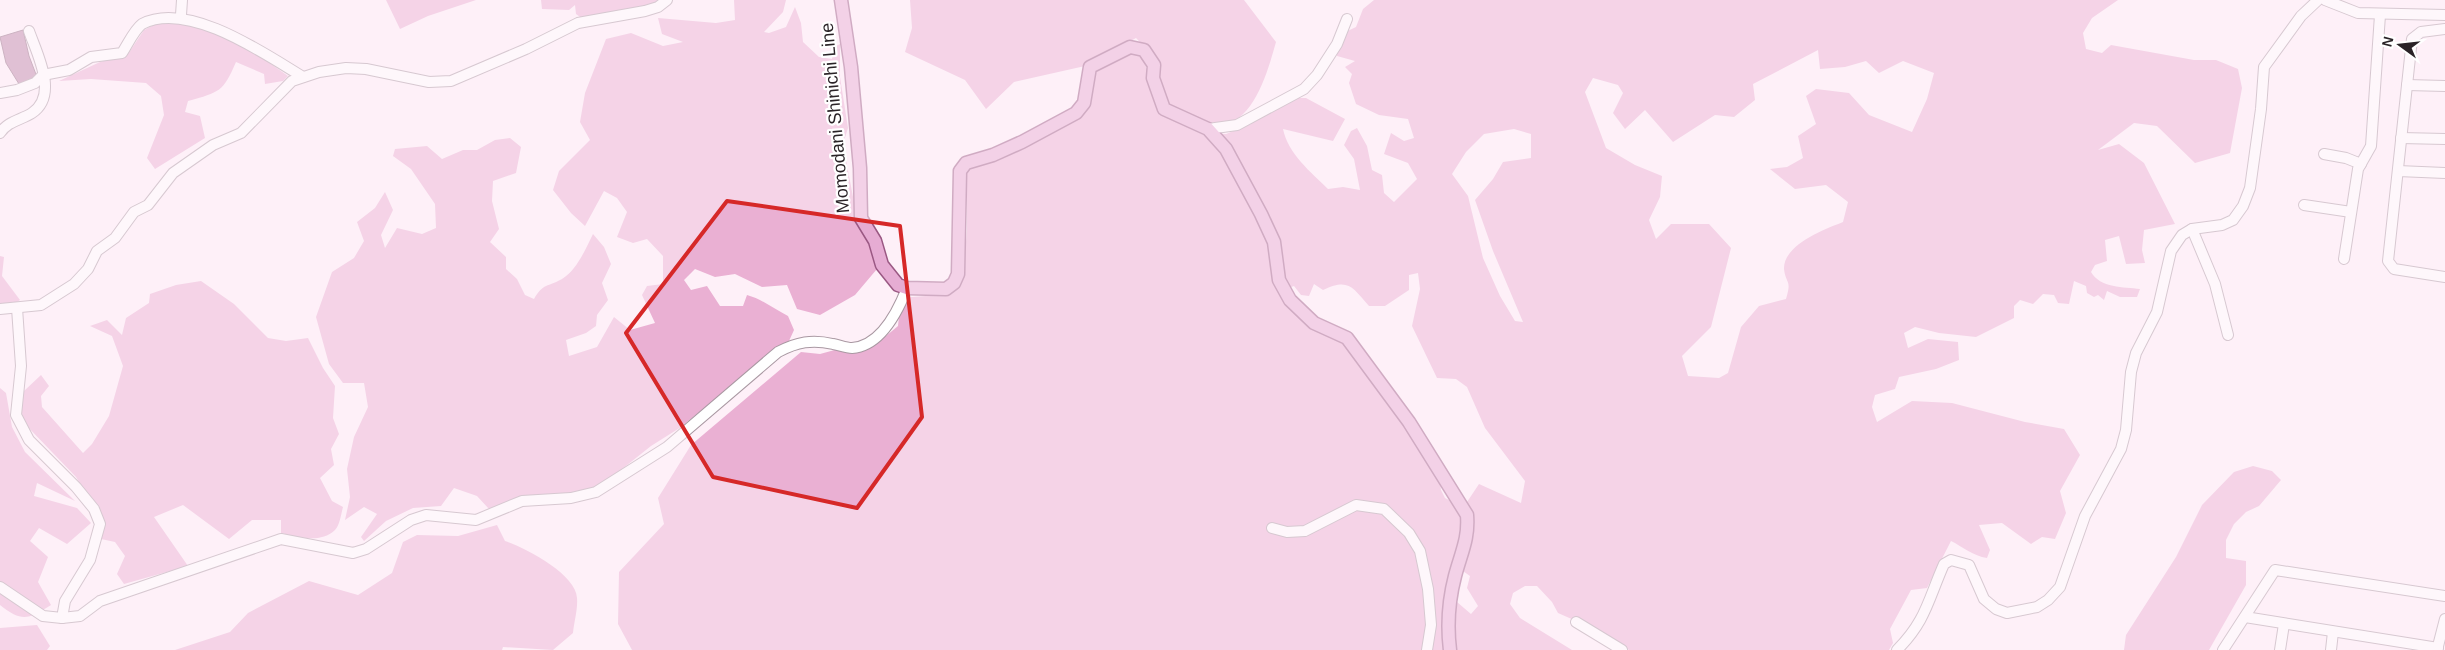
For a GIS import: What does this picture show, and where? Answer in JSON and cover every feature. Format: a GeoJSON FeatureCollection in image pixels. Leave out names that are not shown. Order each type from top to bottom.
{"type":"FeatureCollection","features":[{"type":"Feature","properties":{"kind":"main road","name":"Momodani Shinichi Line"},"geometry":{"type":"LineString","coordinates":[[841,0],[851,67],[860,168],[861,218],[875,242],[882,264],[898,285],[907,288]]}},
{"type":"Feature","properties":{"kind":"main road"},"geometry":{"type":"LineString","coordinates":[[907,288],[946,289],[954,283],[958,274],[960,171],[966,163],[979,160],[1022,142],[1076,113],[1084,103],[1090,68],[1130,47],[1144,50],[1154,65],[1153,78],[1164,109],[1208,129],[1226,149],[1274,242],[1279,280],[1290,300],[1314,323],[1348,338],[1409,422],[1467,515],[1469,532],[1455,577],[1451,601],[1448,631],[1450,650]]}},
{"type":"Feature","properties":{"kind":"street"},"geometry":{"type":"LineString","coordinates":[[181,15],[182,0]]}},
{"type":"Feature","properties":{"kind":"street"},"geometry":{"type":"LineString","coordinates":[[0,309],[41,305],[74,284],[88,269],[97,251],[115,238],[134,212],[148,205],[172,174],[213,145],[241,133],[292,81],[320,72],[346,68],[366,69],[429,82],[450,81],[526,49],[578,23],[645,12],[658,7],[667,0]]}},
{"type":"Feature","properties":{"kind":"street"},"geometry":{"type":"LineString","coordinates":[[1897,650],[1911,636],[1924,616],[1944,564],[1951,560],[1969,565],[1984,599],[1996,609],[2008,613],[2037,607],[2048,600],[2060,587],[2085,516],[2121,449],[2126,430],[2131,372],[2136,353],[2157,312],[2171,251],[2182,235],[2192,229],[2222,225],[2233,220],[2242,206],[2251,180],[2261,109],[2264,67],[2301,16],[2318,0]]}},
{"type":"Feature","properties":{"kind":"street"},"geometry":{"type":"LineString","coordinates":[[2325,0],[2358,13],[2445,15]]}},
{"type":"Feature","properties":{"kind":"street"},"geometry":{"type":"LineString","coordinates":[[0,93],[35,83],[43,75],[69,70],[91,57],[122,53],[141,25],[163,16],[181,15],[236,34],[303,77]]}},
{"type":"Feature","properties":{"kind":"street"},"geometry":{"type":"LineString","coordinates":[[2344,259],[2358,169],[2371,146],[2380,15]]}},
{"type":"Feature","properties":{"kind":"street"},"geometry":{"type":"LineString","coordinates":[[1208,129],[1238,125],[1304,89],[1317,75],[1338,44],[1347,19]]}},
{"type":"Feature","properties":{"kind":"street"},"geometry":{"type":"LineString","coordinates":[[2445,29],[2421,32],[2412,40],[2388,261],[2394,269],[2445,277]]}},
{"type":"Feature","properties":{"kind":"street"},"geometry":{"type":"LineString","coordinates":[[0,133],[4,126],[33,112],[42,103],[47,85],[29,31]]}},
{"type":"Feature","properties":{"kind":"street"},"geometry":{"type":"LineString","coordinates":[[2407,85],[2445,86]]}},
{"type":"Feature","properties":{"kind":"street"},"geometry":{"type":"LineString","coordinates":[[2401,138],[2445,140]]}},
{"type":"Feature","properties":{"kind":"street"},"geometry":{"type":"LineString","coordinates":[[2324,154],[2346,158],[2361,164]]}},
{"type":"Feature","properties":{"kind":"street"},"geometry":{"type":"LineString","coordinates":[[2398,171],[2445,173]]}},
{"type":"Feature","properties":{"kind":"street"},"geometry":{"type":"LineString","coordinates":[[2304,205],[2351,212]]}},
{"type":"Feature","properties":{"kind":"street"},"geometry":{"type":"LineString","coordinates":[[2192,229],[2215,284],[2228,335]]}},
{"type":"Feature","properties":{"kind":"street"},"geometry":{"type":"LineString","coordinates":[[0,587],[43,616],[62,618],[80,616],[100,601],[282,539],[354,553],[366,549],[411,520],[426,515],[476,520],[522,501],[571,498],[596,492],[668,447],[778,352],[796,342],[819,341],[852,348],[866,343],[886,329],[896,314],[907,288]]}},
{"type":"Feature","properties":{"kind":"street"},"geometry":{"type":"LineString","coordinates":[[16,308],[21,366],[16,415],[29,440],[94,510],[100,524],[90,560],[65,601],[62,618]]}},
{"type":"Feature","properties":{"kind":"street"},"geometry":{"type":"LineString","coordinates":[[1272,528],[1287,532],[1305,531],[1356,505],[1384,510],[1409,533],[1420,551],[1429,598],[1431,625],[1427,650]]}},
{"type":"Feature","properties":{"kind":"street"},"geometry":{"type":"LineString","coordinates":[[2224,650],[2275,570],[2445,596]]}},
{"type":"Feature","properties":{"kind":"street"},"geometry":{"type":"LineString","coordinates":[[2245,617],[2438,649],[2445,619]]}},
{"type":"Feature","properties":{"kind":"street"},"geometry":{"type":"LineString","coordinates":[[1576,622],[1622,650]]}},
{"type":"Feature","properties":{"kind":"street"},"geometry":{"type":"LineString","coordinates":[[2280,650],[2284,624]]}},
{"type":"Feature","properties":{"kind":"street"},"geometry":{"type":"LineString","coordinates":[[2331,650],[2333,632]]}},
{"type":"Feature","properties":{"kind":"highlighted area"},"geometry":{"type":"Polygon","coordinates":[[[727,201],[900,226],[922,417],[857,508],[713,477],[626,333],[727,201]]]}},
{"type":"Feature","properties":{"kind":"shaded area"},"geometry":{"type":"Polygon","coordinates":[[[386,0],[476,0],[428,16],[400,29],[386,0]]]}},
{"type":"Feature","properties":{"kind":"shaded area"},"geometry":{"type":"Polygon","coordinates":[[[541,0],[665,0],[583,19],[576,14],[575,5],[569,10],[542,9],[541,0]]]}},
{"type":"Feature","properties":{"kind":"shaded area"},"geometry":{"type":"Polygon","coordinates":[[[734,0],[786,0],[783,12],[764,32],[769,33],[786,27],[795,7],[801,23],[803,42],[819,57],[832,59],[834,47],[840,44],[840,77],[848,128],[843,144],[857,218],[874,245],[877,269],[855,295],[820,315],[797,309],[787,285],[762,287],[735,274],[715,277],[695,269],[684,280],[691,290],[707,286],[720,306],[743,306],[747,295],[788,316],[794,330],[789,341],[678,429],[651,446],[607,481],[582,493],[520,500],[489,509],[477,496],[454,488],[441,506],[413,508],[386,521],[364,541],[361,537],[377,514],[364,507],[345,520],[350,497],[347,469],[354,437],[368,407],[364,383],[343,383],[329,364],[316,317],[332,272],[354,258],[364,241],[357,222],[375,208],[385,192],[393,210],[381,235],[385,248],[397,228],[422,234],[436,228],[435,204],[411,169],[393,156],[395,149],[427,146],[442,159],[463,150],[477,150],[495,140],[510,138],[521,147],[516,173],[493,181],[492,201],[499,229],[490,242],[506,257],[506,269],[517,279],[525,295],[534,299],[543,288],[567,275],[580,258],[593,234],[604,247],[611,264],[602,283],[608,300],[597,315],[596,326],[586,333],[566,340],[569,356],[597,347],[614,317],[630,330],[655,323],[642,295],[647,286],[663,284],[663,256],[647,239],[633,243],[617,237],[627,212],[617,198],[604,191],[585,226],[571,213],[553,190],[559,171],[590,140],[580,122],[585,93],[606,39],[631,33],[663,46],[683,42],[662,34],[658,18],[716,23],[735,20],[734,0]]]}},
{"type":"Feature","properties":{"kind":"shaded area"},"geometry":{"type":"Polygon","coordinates":[[[910,0],[1244,0],[1276,42],[1263,82],[1256,96],[1248,109],[1238,118],[1226,124],[1207,123],[1168,107],[1153,56],[1136,38],[1085,66],[1014,82],[986,109],[965,80],[905,52],[912,28],[910,0]]]}},
{"type":"Feature","properties":{"kind":"shaded area"},"geometry":{"type":"Polygon","coordinates":[[[1374,0],[2118,0],[2092,18],[2083,33],[2086,49],[2102,53],[2111,45],[2194,60],[2216,60],[2238,69],[2242,88],[2230,153],[2195,163],[2157,126],[2134,123],[2098,150],[2119,144],[2144,163],[2175,224],[2144,230],[2142,250],[2145,263],[2126,264],[2119,236],[2105,240],[2107,261],[2095,265],[2091,272],[2106,284],[2140,289],[2137,297],[2120,297],[2107,291],[2104,300],[2098,295],[2094,297],[2087,293],[2086,286],[2074,281],[2069,304],[2058,303],[2054,295],[2043,294],[2033,304],[2020,300],[2014,306],[2014,318],[1976,337],[1939,333],[1915,327],[1904,333],[1908,348],[1928,339],[1958,342],[1959,360],[1936,369],[1899,377],[1895,389],[1875,395],[1872,407],[1877,422],[1912,401],[1952,403],[2025,422],[2064,429],[2080,455],[2060,491],[2066,513],[2055,539],[2042,537],[2031,544],[2002,523],[1979,525],[1990,550],[1987,558],[1951,541],[1927,588],[1911,590],[1890,629],[1893,643],[1889,650],[1629,650],[1601,632],[1558,613],[1552,602],[1537,586],[1525,586],[1513,593],[1510,604],[1520,618],[1572,650],[632,650],[618,624],[619,572],[664,524],[658,498],[691,445],[801,352],[820,354],[886,336],[898,326],[901,295],[912,297],[951,294],[963,278],[967,230],[967,164],[1009,155],[1074,118],[1089,104],[1094,68],[1128,50],[1143,56],[1159,114],[1206,136],[1220,148],[1261,217],[1269,240],[1272,275],[1281,298],[1315,328],[1345,340],[1387,396],[1385,402],[1403,418],[1440,481],[1441,490],[1445,498],[1455,503],[1461,511],[1463,532],[1444,597],[1448,611],[1457,602],[1471,614],[1478,606],[1467,588],[1470,576],[1460,569],[1474,533],[1467,502],[1479,484],[1521,503],[1525,481],[1485,428],[1467,387],[1456,379],[1437,378],[1412,326],[1420,289],[1418,273],[1409,275],[1409,290],[1385,306],[1369,306],[1354,289],[1344,285],[1332,286],[1323,290],[1314,284],[1309,296],[1301,295],[1294,286],[1286,289],[1268,217],[1227,149],[1213,133],[1226,134],[1251,124],[1272,104],[1283,98],[1306,98],[1345,119],[1333,141],[1283,129],[1290,147],[1301,162],[1328,189],[1343,187],[1360,190],[1354,159],[1344,145],[1351,131],[1357,128],[1367,146],[1372,170],[1382,175],[1384,193],[1394,202],[1417,179],[1408,163],[1384,154],[1391,133],[1404,141],[1414,138],[1408,119],[1379,115],[1356,104],[1349,83],[1352,74],[1345,67],[1355,61],[1337,56],[1335,37],[1356,27],[1363,9],[1374,0]],[[1818,50],[1753,84],[1755,100],[1734,117],[1715,115],[1673,142],[1645,110],[1625,129],[1613,113],[1623,93],[1618,85],[1593,78],[1585,92],[1606,148],[1635,165],[1662,176],[1660,197],[1649,220],[1656,239],[1671,224],[1709,224],[1731,248],[1711,327],[1682,356],[1688,376],[1719,378],[1728,373],[1741,327],[1759,306],[1786,299],[1789,285],[1784,269],[1790,253],[1806,239],[1843,222],[1848,202],[1826,185],[1795,189],[1770,169],[1787,167],[1803,158],[1798,136],[1816,124],[1806,96],[1816,89],[1849,93],[1869,115],[1912,132],[1927,99],[1934,73],[1903,61],[1879,73],[1866,61],[1845,67],[1820,69],[1818,50]],[[1514,129],[1484,134],[1466,152],[1452,174],[1468,196],[1483,258],[1500,296],[1515,321],[1523,322],[1493,251],[1475,200],[1493,179],[1503,162],[1531,158],[1531,134],[1514,129]]]}},
{"type":"Feature","properties":{"kind":"shaded area"},"geometry":{"type":"Polygon","coordinates":[[[181,21],[233,37],[288,76],[283,81],[265,84],[264,74],[236,62],[224,85],[214,93],[188,101],[185,112],[200,116],[205,138],[155,169],[147,158],[164,115],[161,96],[146,83],[91,79],[59,81],[100,62],[128,54],[144,30],[158,23],[181,21]]]}},
{"type":"Feature","properties":{"kind":"shaded area"},"geometry":{"type":"Polygon","coordinates":[[[23,30],[29,56],[37,77],[19,84],[6,63],[0,37],[23,30]]]}},
{"type":"Feature","properties":{"kind":"shaded area"},"geometry":{"type":"Polygon","coordinates":[[[0,256],[4,257],[2,276],[20,300],[13,305],[0,306],[0,256]]]}},
{"type":"Feature","properties":{"kind":"shaded area"},"geometry":{"type":"Polygon","coordinates":[[[201,281],[234,304],[268,338],[286,341],[308,338],[323,368],[335,386],[333,418],[339,434],[331,449],[334,465],[320,478],[332,501],[343,507],[340,519],[337,528],[323,537],[309,538],[281,533],[281,520],[252,520],[229,539],[183,505],[154,517],[188,566],[124,584],[117,574],[125,556],[115,542],[101,539],[100,517],[76,477],[25,424],[21,410],[24,391],[41,375],[49,386],[41,396],[42,407],[83,453],[92,444],[109,416],[123,366],[112,336],[90,326],[107,320],[122,335],[126,318],[149,303],[150,294],[176,285],[201,281]]]}},
{"type":"Feature","properties":{"kind":"shaded area"},"geometry":{"type":"Polygon","coordinates":[[[0,388],[6,393],[12,427],[25,452],[75,501],[37,483],[34,496],[77,508],[91,523],[67,544],[39,528],[30,541],[48,557],[38,582],[51,605],[26,617],[14,615],[0,605],[0,388]]]}},
{"type":"Feature","properties":{"kind":"shaded area"},"geometry":{"type":"Polygon","coordinates":[[[2253,466],[2272,471],[2281,480],[2259,506],[2246,512],[2234,524],[2226,540],[2226,558],[2246,561],[2246,585],[2209,650],[2124,650],[2126,635],[2176,557],[2202,505],[2234,472],[2253,466]]]}},
{"type":"Feature","properties":{"kind":"shaded area"},"geometry":{"type":"Polygon","coordinates":[[[497,525],[505,541],[525,549],[548,563],[568,580],[574,589],[577,602],[573,633],[553,650],[503,647],[502,650],[175,650],[230,632],[248,613],[309,581],[358,595],[392,573],[403,542],[417,535],[458,536],[497,525]]]}},
{"type":"Feature","properties":{"kind":"shaded area"},"geometry":{"type":"Polygon","coordinates":[[[37,625],[50,646],[47,650],[0,650],[0,628],[37,625]]]}}]}
